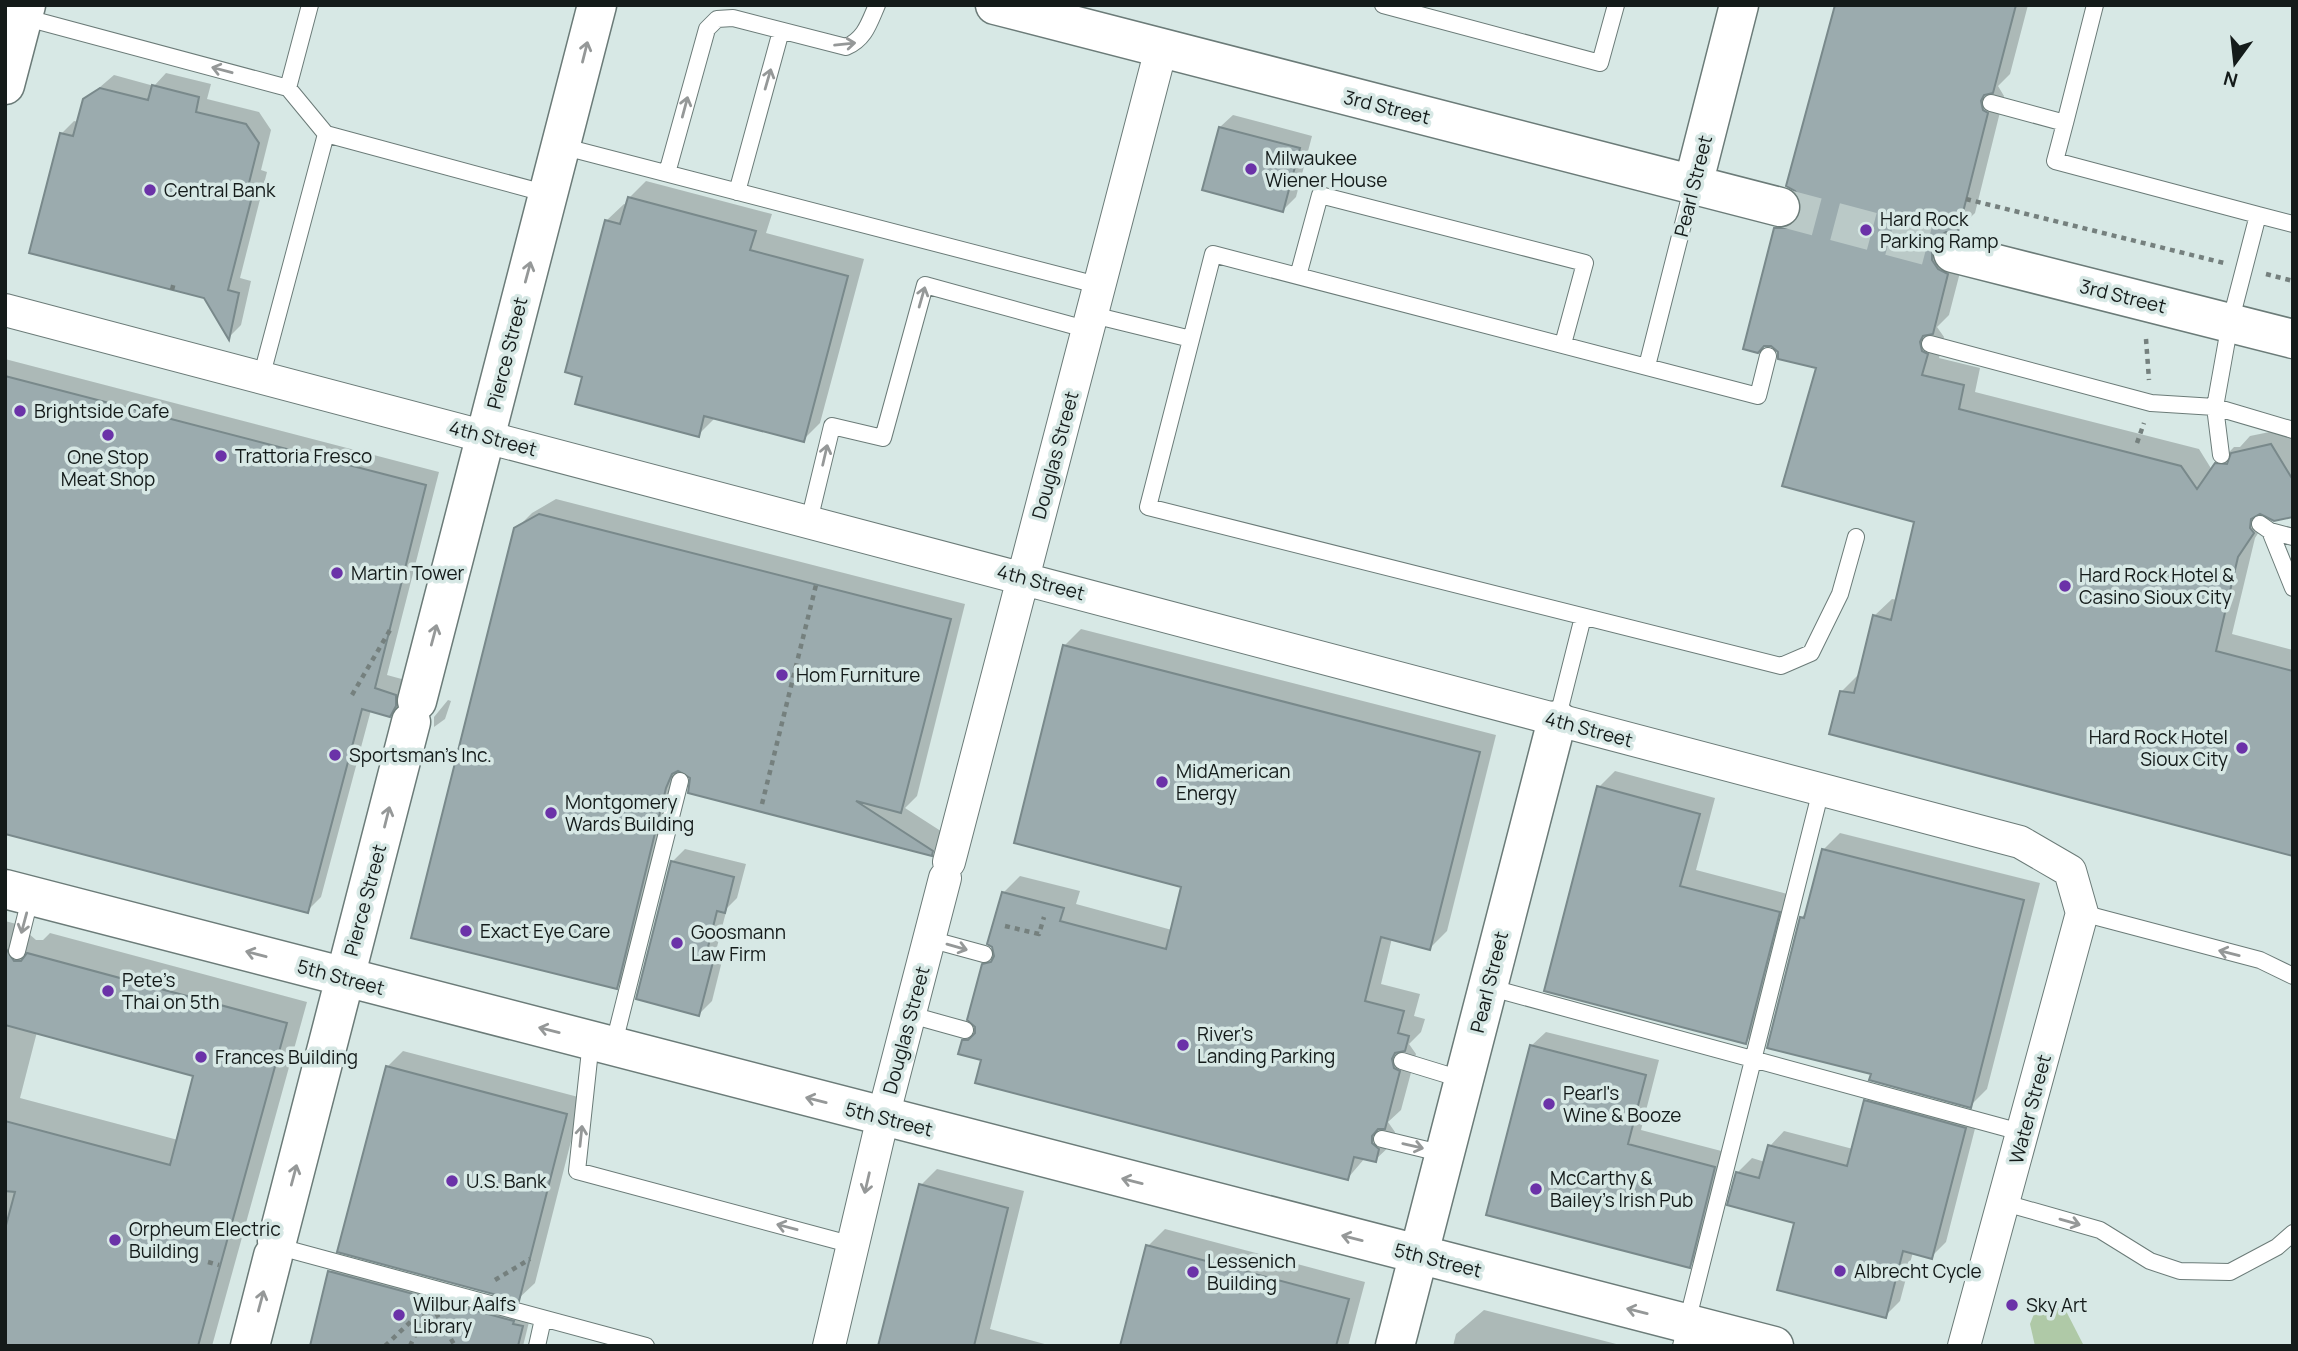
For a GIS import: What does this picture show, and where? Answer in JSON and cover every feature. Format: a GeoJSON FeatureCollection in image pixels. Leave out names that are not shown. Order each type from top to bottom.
{"type":"FeatureCollection","features":[{"type":"Feature","properties":{"kind":"main road","name":"Pierce Street"},"geometry":{"type":"LineString","coordinates":[[250,1346],[597,5]]}},
{"type":"Feature","properties":{"kind":"main road","name":"3rd Street"},"geometry":{"type":"LineString","coordinates":[[995,5],[1780,206]]}},
{"type":"Feature","properties":{"kind":"main road","name":"Pearl Street"},"geometry":{"type":"LineString","coordinates":[[1693,185],[1739,5]]}},
{"type":"Feature","properties":{"kind":"main road"},"geometry":{"type":"LineString","coordinates":[[5,85],[25,11]]}},
{"type":"Feature","properties":{"kind":"main road","name":"3rd Street"},"geometry":{"type":"LineString","coordinates":[[1953,253],[2293,339]]}},
{"type":"Feature","properties":{"kind":"main road","name":"Pearl Street"},"geometry":{"type":"LineString","coordinates":[[1395,1346],[1557,720]]}},
{"type":"Feature","properties":{"kind":"main road","name":"5th Street"},"geometry":{"type":"LineString","coordinates":[[18,892],[1418,1255],[1684,1335],[1774,1346]]}},
{"type":"Feature","properties":{"kind":"street","name":"Douglas Street"},"geometry":{"type":"LineString","coordinates":[[829,1346],[883,1117],[1161,49]]}},
{"type":"Feature","properties":{"kind":"street","name":"4th Street"},"geometry":{"type":"LineString","coordinates":[[5,310],[2020,842],[2070,871],[2082,913]]}},
{"type":"Feature","properties":{"kind":"street","name":"Water Street"},"geometry":{"type":"LineString","coordinates":[[1964,1346],[2082,913]]}},
{"type":"Feature","properties":{"kind":"lane"},"geometry":{"type":"LineString","coordinates":[[288,88],[310,5]]}},
{"type":"Feature","properties":{"kind":"lane"},"geometry":{"type":"LineString","coordinates":[[667,173],[707,29],[717,19],[733,18],[846,47],[857,43],[865,33],[877,5]]}},
{"type":"Feature","properties":{"kind":"lane"},"geometry":{"type":"LineString","coordinates":[[1383,5],[1601,63],[1616,5]]}},
{"type":"Feature","properties":{"kind":"lane"},"geometry":{"type":"LineString","coordinates":[[2095,5],[2055,161],[2293,224]]}},
{"type":"Feature","properties":{"kind":"lane"},"geometry":{"type":"LineString","coordinates":[[25,11],[288,88],[326,134],[548,194]]}},
{"type":"Feature","properties":{"kind":"lane"},"geometry":{"type":"LineString","coordinates":[[737,192],[781,32]]}},
{"type":"Feature","properties":{"kind":"lane"},"geometry":{"type":"LineString","coordinates":[[1991,103],[2065,123]]}},
{"type":"Feature","properties":{"kind":"lane"},"geometry":{"type":"LineString","coordinates":[[261,378],[326,134]]}},
{"type":"Feature","properties":{"kind":"lane"},"geometry":{"type":"LineString","coordinates":[[561,146],[737,192],[1094,311],[1191,340]]}},
{"type":"Feature","properties":{"kind":"lane","name":"Pearl Street"},"geometry":{"type":"LineString","coordinates":[[1647,366],[1693,185]]}},
{"type":"Feature","properties":{"kind":"lane"},"geometry":{"type":"LineString","coordinates":[[1298,276],[1320,195],[1333,198],[1585,264],[1563,344]]}},
{"type":"Feature","properties":{"kind":"lane"},"geometry":{"type":"LineString","coordinates":[[2221,455],[2215,407],[2230,323],[2258,215]]}},
{"type":"Feature","properties":{"kind":"lane"},"geometry":{"type":"LineString","coordinates":[[1768,356],[1758,396],[1213,254],[1148,507],[1782,666],[1811,653],[1840,594],[1856,537]]}},
{"type":"Feature","properties":{"kind":"lane"},"geometry":{"type":"LineString","coordinates":[[809,521],[832,426],[883,438],[925,285],[1094,311]]}},
{"type":"Feature","properties":{"kind":"lane"},"geometry":{"type":"LineString","coordinates":[[1930,344],[2151,403],[2215,407],[2293,430]]}},
{"type":"Feature","properties":{"kind":"lane"},"geometry":{"type":"LineString","coordinates":[[2293,537],[2265,528],[2293,588]]}},
{"type":"Feature","properties":{"kind":"lane","name":"Pearl Street"},"geometry":{"type":"LineString","coordinates":[[1557,720],[1583,617]]}},
{"type":"Feature","properties":{"kind":"lane"},"geometry":{"type":"LineString","coordinates":[[680,781],[602,1044],[577,1171],[853,1245]]}},
{"type":"Feature","properties":{"kind":"lane"},"geometry":{"type":"LineString","coordinates":[[1684,1335],[1821,790]]}},
{"type":"Feature","properties":{"kind":"lane"},"geometry":{"type":"LineString","coordinates":[[17,951],[18,892]]}},
{"type":"Feature","properties":{"kind":"lane"},"geometry":{"type":"LineString","coordinates":[[2082,913],[2260,960],[2293,976]]}},
{"type":"Feature","properties":{"kind":"lane"},"geometry":{"type":"LineString","coordinates":[[929,939],[984,954]]}},
{"type":"Feature","properties":{"kind":"lane"},"geometry":{"type":"LineString","coordinates":[[1488,987],[2024,1133]]}},
{"type":"Feature","properties":{"kind":"lane"},"geometry":{"type":"LineString","coordinates":[[911,1015],[964,1030]]}},
{"type":"Feature","properties":{"kind":"lane"},"geometry":{"type":"LineString","coordinates":[[1402,1061],[1464,1080]]}},
{"type":"Feature","properties":{"kind":"lane"},"geometry":{"type":"LineString","coordinates":[[1382,1139],[1444,1154]]}},
{"type":"Feature","properties":{"kind":"lane"},"geometry":{"type":"LineString","coordinates":[[2004,1203],[2100,1230],[2150,1261],[2180,1271],[2230,1272],[2277,1247],[2293,1233]]}},
{"type":"Feature","properties":{"kind":"lane"},"geometry":{"type":"LineString","coordinates":[[275,1248],[637,1345]]}},
{"type":"Feature","properties":{"kind":"lane"},"geometry":{"type":"LineString","coordinates":[[537,1346],[544,1319]]}},
{"type":"Feature","properties":{"kind":"path"},"geometry":{"type":"LineString","coordinates":[[1966,199],[2293,281]]}},
{"type":"Feature","properties":{"kind":"path"},"geometry":{"type":"LineString","coordinates":[[172,290],[174,282]]}},
{"type":"Feature","properties":{"kind":"path"},"geometry":{"type":"LineString","coordinates":[[762,804],[816,585]]}},
{"type":"Feature","properties":{"kind":"path"},"geometry":{"type":"LineString","coordinates":[[352,695],[390,630]]}},
{"type":"Feature","properties":{"kind":"path"},"geometry":{"type":"LineString","coordinates":[[1005,926],[1039,934],[1044,917]]}},
{"type":"Feature","properties":{"kind":"path"},"geometry":{"type":"LineString","coordinates":[[176,1007],[180,995]]}},
{"type":"Feature","properties":{"kind":"path"},"geometry":{"type":"LineString","coordinates":[[495,1279],[530,1259]]}},
{"type":"Feature","properties":{"kind":"path"},"geometry":{"type":"LineString","coordinates":[[208,1262],[219,1265]]}},
{"type":"Feature","properties":{"kind":"path"},"geometry":{"type":"LineString","coordinates":[[385,1346],[430,1303]]}},
{"type":"Feature","properties":{"kind":"path"},"geometry":{"type":"LineString","coordinates":[[410,1346],[430,1303]]}},
{"type":"Feature","properties":{"kind":"path"},"geometry":{"type":"LineString","coordinates":[[430,1303],[455,1346]]}},
{"type":"Feature","properties":{"kind":"green space"},"geometry":{"type":"Polygon","coordinates":[[[2049,1305],[2066,1311],[2084,1346],[2035,1346],[2030,1324],[2036,1309],[2049,1305]]]}},
{"type":"Feature","properties":{"kind":"building","name":"Hard Rock Hotel & Casino Sioux City"},"geometry":{"type":"Polygon","coordinates":[[[1835,5],[2016,5],[1993,93],[1984,95],[1981,101],[1983,110],[1988,113],[1958,232],[1946,232],[1937,238],[1932,247],[1932,260],[1938,269],[1948,274],[1933,334],[1923,336],[1920,342],[1922,351],[1928,354],[1922,375],[1964,385],[1959,409],[2181,466],[2197,489],[2215,463],[2227,464],[2231,453],[2271,444],[2293,480],[2293,517],[2274,521],[2260,514],[2251,519],[2250,528],[2254,533],[2238,557],[2216,651],[2293,671],[2293,856],[1829,734],[1840,691],[1854,693],[1873,615],[1891,620],[1914,522],[1782,486],[1816,368],[1778,359],[1778,352],[1771,346],[1764,346],[1758,353],[1743,349],[1774,228],[1787,228],[1795,223],[1801,213],[1801,200],[1795,191],[1786,186],[1835,5]]]}},
{"type":"Feature","properties":{"kind":"building","name":"Central Bank"},"geometry":{"type":"Polygon","coordinates":[[[152,85],[199,97],[196,112],[246,124],[259,143],[249,183],[255,185],[228,290],[239,293],[229,340],[204,298],[29,253],[60,133],[73,136],[83,99],[100,88],[148,100],[152,85]]]}},
{"type":"Feature","properties":{"kind":"building","name":"Milwaukee Wiener House"},"geometry":{"type":"Polygon","coordinates":[[[1219,127],[1300,148],[1283,212],[1202,190],[1219,127]]]}},
{"type":"Feature","properties":{"kind":"building"},"geometry":{"type":"Polygon","coordinates":[[[628,197],[756,231],[750,250],[848,276],[804,442],[704,416],[699,437],[575,404],[582,377],[565,372],[605,220],[620,224],[628,197]]]}},
{"type":"Feature","properties":{"kind":"building"},"geometry":{"type":"Polygon","coordinates":[[[5,376],[426,485],[375,688],[396,695],[396,706],[390,717],[362,709],[308,913],[5,834],[5,376]]]}},
{"type":"Feature","properties":{"kind":"building"},"geometry":{"type":"Polygon","coordinates":[[[539,514],[951,619],[901,813],[856,801],[933,851],[932,856],[688,793],[690,778],[678,771],[672,774],[666,788],[617,989],[411,938],[514,528],[539,514]]]}},
{"type":"Feature","properties":{"kind":"building"},"geometry":{"type":"Polygon","coordinates":[[[1063,645],[1480,752],[1430,950],[1381,937],[1365,1001],[1404,1011],[1398,1033],[1409,1036],[1405,1051],[1395,1053],[1392,1059],[1394,1068],[1400,1071],[1385,1129],[1378,1129],[1372,1136],[1372,1143],[1379,1149],[1376,1162],[1354,1157],[1348,1180],[975,1083],[981,1060],[958,1054],[962,1040],[968,1040],[975,1033],[975,1027],[967,1020],[982,964],[991,962],[994,956],[992,947],[987,944],[1002,892],[1064,908],[1060,921],[1166,949],[1181,887],[1014,843],[1063,645]]]}},
{"type":"Feature","properties":{"kind":"building"},"geometry":{"type":"Polygon","coordinates":[[[1597,786],[1700,814],[1680,886],[1780,912],[1746,1044],[1544,991],[1597,786]]]}},
{"type":"Feature","properties":{"kind":"building"},"geometry":{"type":"Polygon","coordinates":[[[1822,849],[2024,900],[1971,1108],[1869,1080],[1871,1074],[1767,1048],[1800,917],[1804,918],[1822,849]]]}},
{"type":"Feature","properties":{"kind":"building"},"geometry":{"type":"Polygon","coordinates":[[[671,861],[734,877],[725,913],[717,911],[705,959],[713,962],[699,1016],[636,999],[671,861]]]}},
{"type":"Feature","properties":{"kind":"building"},"geometry":{"type":"Polygon","coordinates":[[[5,947],[14,961],[21,961],[27,953],[287,1023],[198,1346],[5,1346],[5,1229],[15,1192],[5,1191],[5,1121],[170,1165],[193,1076],[5,1025],[5,947]]]}},
{"type":"Feature","properties":{"kind":"building"},"geometry":{"type":"Polygon","coordinates":[[[1530,1045],[1646,1075],[1628,1144],[1715,1167],[1690,1268],[1486,1215],[1530,1045]]]}},
{"type":"Feature","properties":{"kind":"building"},"geometry":{"type":"Polygon","coordinates":[[[386,1066],[567,1114],[519,1301],[337,1252],[386,1066]]]}},
{"type":"Feature","properties":{"kind":"building"},"geometry":{"type":"Polygon","coordinates":[[[1864,1100],[1966,1128],[1932,1259],[1903,1251],[1886,1318],[1777,1290],[1794,1223],[1727,1205],[1736,1172],[1759,1178],[1768,1145],[1847,1166],[1864,1100]]]}},
{"type":"Feature","properties":{"kind":"building"},"geometry":{"type":"Polygon","coordinates":[[[919,1184],[1008,1208],[974,1346],[878,1346],[919,1184]]]}},
{"type":"Feature","properties":{"kind":"building","name":"Lessenich Building"},"geometry":{"type":"Polygon","coordinates":[[[1146,1245],[1349,1299],[1336,1346],[1120,1346],[1146,1245]]]}},
{"type":"Feature","properties":{"kind":"building","name":"Wilbur Aalfs Library"},"geometry":{"type":"Polygon","coordinates":[[[328,1271],[514,1321],[513,1324],[523,1326],[518,1346],[310,1346],[328,1271]]]}},
{"type":"Feature","properties":{"kind":"tunnel"},"geometry":{"type":"LineString","coordinates":[[1780,207],[1953,253]]}},
{"type":"Feature","properties":{"kind":"place","name":"Milwaukee Wiener House"},"geometry":{"type":"Point","coordinates":[1251,169]}},
{"type":"Feature","properties":{"kind":"place","name":"Central Bank"},"geometry":{"type":"Point","coordinates":[150,190]}},
{"type":"Feature","properties":{"kind":"place","name":"Hard Rock Parking Ramp"},"geometry":{"type":"Point","coordinates":[1866,230]}},
{"type":"Feature","properties":{"kind":"place","name":"Brightside Cafe"},"geometry":{"type":"Point","coordinates":[20,411]}},
{"type":"Feature","properties":{"kind":"place","name":"One Stop Meat Shop"},"geometry":{"type":"Point","coordinates":[108,435]}},
{"type":"Feature","properties":{"kind":"place","name":"Trattoria Fresco"},"geometry":{"type":"Point","coordinates":[221,456]}},
{"type":"Feature","properties":{"kind":"place","name":"Martin Tower"},"geometry":{"type":"Point","coordinates":[337,573]}},
{"type":"Feature","properties":{"kind":"place","name":"Hard Rock Hotel & Casino Sioux City"},"geometry":{"type":"Point","coordinates":[2065,586]}},
{"type":"Feature","properties":{"kind":"place","name":"Hom Furniture"},"geometry":{"type":"Point","coordinates":[782,675]}},
{"type":"Feature","properties":{"kind":"place","name":"Hard Rock Hotel Sioux City"},"geometry":{"type":"Point","coordinates":[2242,748]}},
{"type":"Feature","properties":{"kind":"place","name":"Sportsman's Inc."},"geometry":{"type":"Point","coordinates":[335,755]}},
{"type":"Feature","properties":{"kind":"place","name":"MidAmerican Energy"},"geometry":{"type":"Point","coordinates":[1162,782]}},
{"type":"Feature","properties":{"kind":"place","name":"Montgomery Wards Building"},"geometry":{"type":"Point","coordinates":[551,813]}},
{"type":"Feature","properties":{"kind":"place","name":"Exact Eye Care"},"geometry":{"type":"Point","coordinates":[466,931]}},
{"type":"Feature","properties":{"kind":"place","name":"Goosmann Law Firm"},"geometry":{"type":"Point","coordinates":[677,943]}},
{"type":"Feature","properties":{"kind":"place","name":"Pete’s Thai on 5th"},"geometry":{"type":"Point","coordinates":[108,991]}},
{"type":"Feature","properties":{"kind":"place","name":"River's Landing Parking"},"geometry":{"type":"Point","coordinates":[1183,1045]}},
{"type":"Feature","properties":{"kind":"place","name":"Frances Building"},"geometry":{"type":"Point","coordinates":[201,1057]}},
{"type":"Feature","properties":{"kind":"place","name":"Pearl's Wine & Booze"},"geometry":{"type":"Point","coordinates":[1549,1104]}},
{"type":"Feature","properties":{"kind":"place","name":"U.S. Bank"},"geometry":{"type":"Point","coordinates":[452,1181]}},
{"type":"Feature","properties":{"kind":"place","name":"McCarthy & Bailey's Irish Pub"},"geometry":{"type":"Point","coordinates":[1536,1189]}},
{"type":"Feature","properties":{"kind":"place","name":"Orpheum Electric Building"},"geometry":{"type":"Point","coordinates":[115,1240]}},
{"type":"Feature","properties":{"kind":"place","name":"Albrecht Cycle"},"geometry":{"type":"Point","coordinates":[1840,1271]}},
{"type":"Feature","properties":{"kind":"place","name":"Lessenich Building"},"geometry":{"type":"Point","coordinates":[1193,1272]}},
{"type":"Feature","properties":{"kind":"place","name":"Sky Art"},"geometry":{"type":"Point","coordinates":[2012,1305]}},
{"type":"Feature","properties":{"kind":"place","name":"Wilbur Aalfs Library"},"geometry":{"type":"Point","coordinates":[399,1315]}}]}
